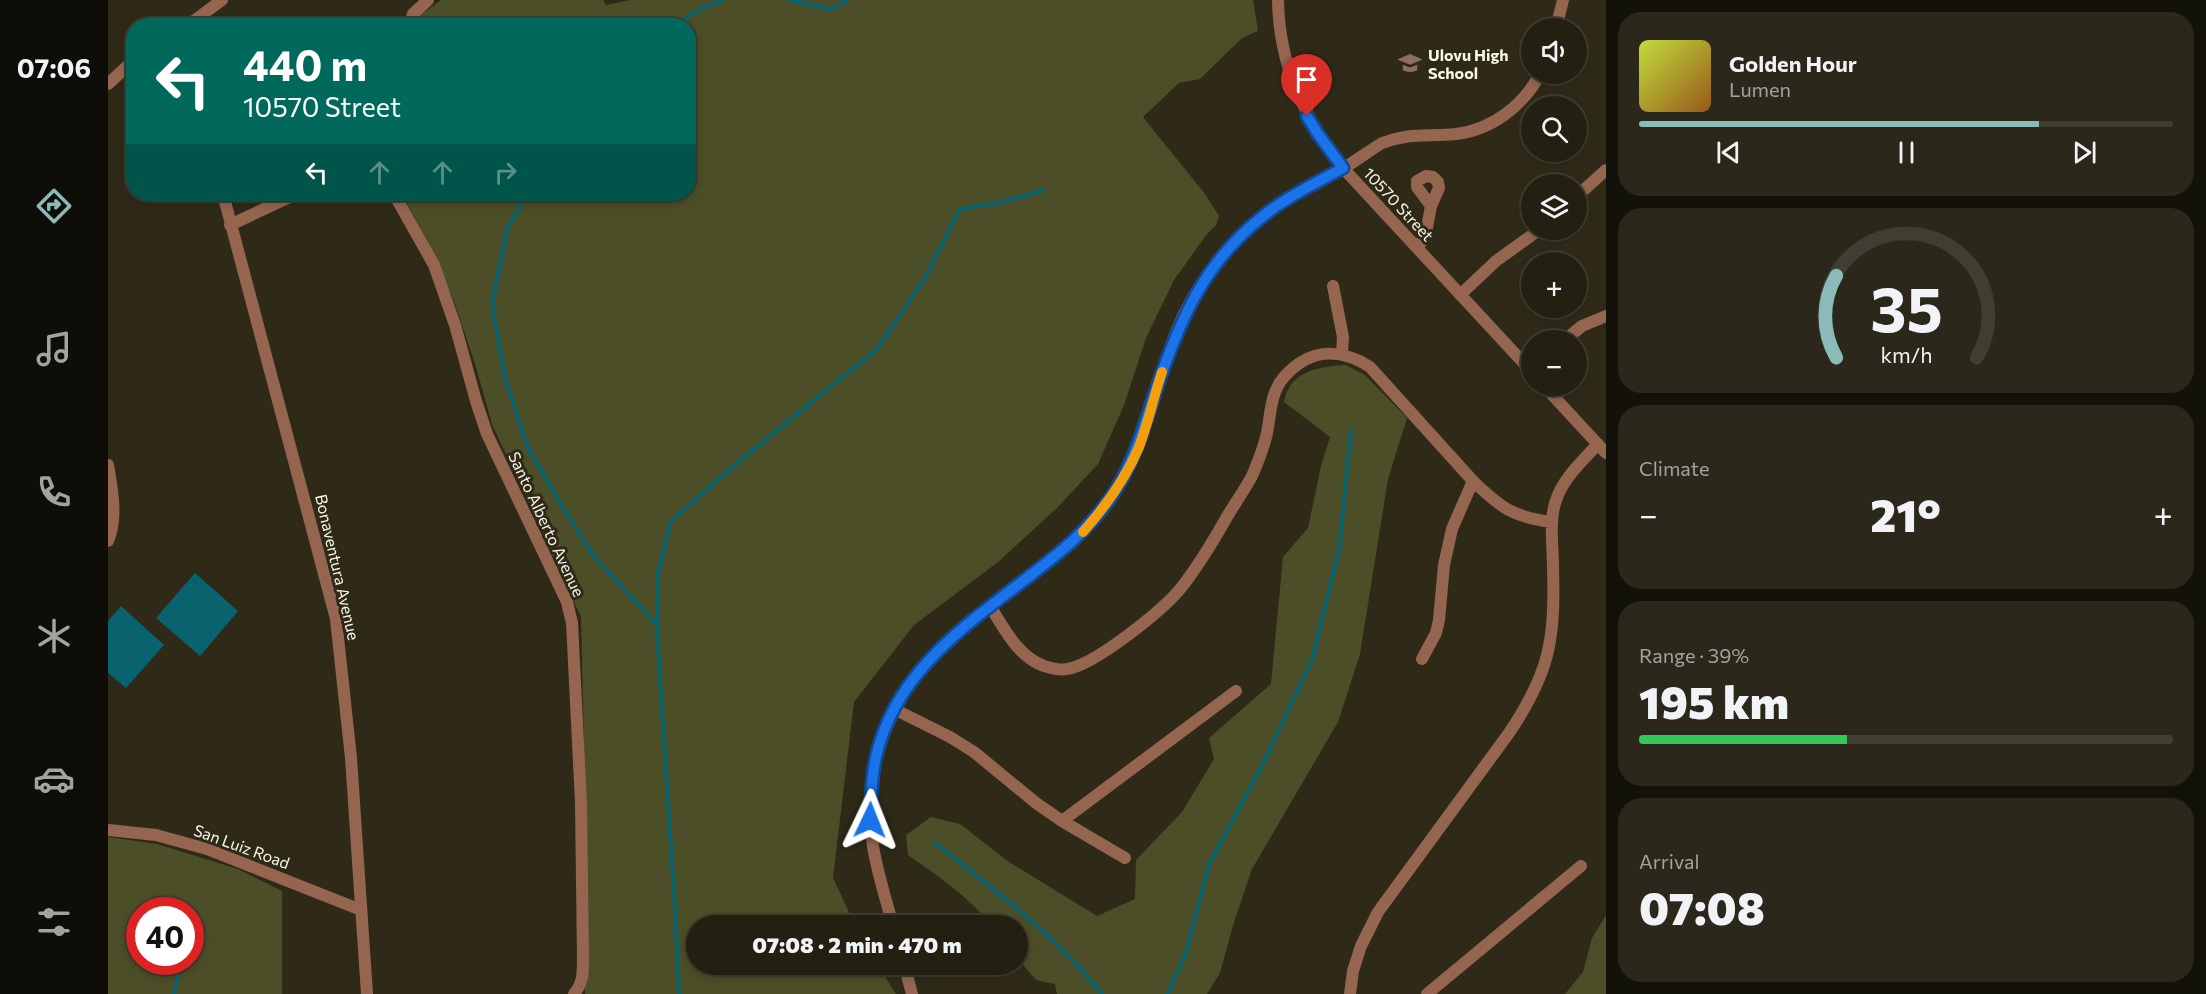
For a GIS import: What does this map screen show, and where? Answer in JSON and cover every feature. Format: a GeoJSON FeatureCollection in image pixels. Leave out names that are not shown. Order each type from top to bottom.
{"type":"FeatureCollection","features":[{"type":"Feature","properties":{"kind":"street"},"geometry":{"type":"LineString","coordinates":[[198,18],[222,0]]}},
{"type":"Feature","properties":{"kind":"street"},"geometry":{"type":"LineString","coordinates":[[412,18],[428,0]]}},
{"type":"Feature","properties":{"kind":"street","name":"10570 Street"},"geometry":{"type":"LineString","coordinates":[[1278,0],[1282,45],[1299,97],[1318,134],[1343,168],[1521,360]]}},
{"type":"Feature","properties":{"kind":"street"},"geometry":{"type":"LineString","coordinates":[[1558,18],[1563,0]]}},
{"type":"Feature","properties":{"kind":"street"},"geometry":{"type":"LineString","coordinates":[[108,84],[126,67]]}},
{"type":"Feature","properties":{"kind":"street"},"geometry":{"type":"LineString","coordinates":[[890,915],[873,847],[870,820],[876,755],[894,709],[923,666],[939,648],[1075,540],[1117,488],[1138,447],[1176,331],[1189,305],[1215,265],[1262,217],[1383,143],[1413,135],[1457,134],[1484,126],[1502,117],[1527,96],[1534,84]]}},
{"type":"Feature","properties":{"kind":"street"},"geometry":{"type":"LineString","coordinates":[[1587,187],[1606,170]]}},
{"type":"Feature","properties":{"kind":"street","name":"Bonaventura Avenue"},"geometry":{"type":"LineString","coordinates":[[225,201],[336,619],[351,758],[367,994]]}},
{"type":"Feature","properties":{"kind":"street"},"geometry":{"type":"LineString","coordinates":[[230,225],[281,201]]}},
{"type":"Feature","properties":{"kind":"street","name":"Santo Alberto Avenue"},"geometry":{"type":"LineString","coordinates":[[398,201],[434,266],[455,325],[487,434],[567,602],[573,623],[581,802],[583,960],[581,982],[574,994]]}},
{"type":"Feature","properties":{"kind":"street"},"geometry":{"type":"LineString","coordinates":[[1418,248],[1426,233],[1431,206]]}},
{"type":"Feature","properties":{"kind":"street"},"geometry":{"type":"LineString","coordinates":[[1461,295],[1496,261],[1525,240]]}},
{"type":"Feature","properties":{"kind":"street"},"geometry":{"type":"LineString","coordinates":[[1333,286],[1343,337],[1342,354]]}},
{"type":"Feature","properties":{"kind":"street"},"geometry":{"type":"LineString","coordinates":[[1577,330],[1606,316]]}},
{"type":"Feature","properties":{"kind":"street"},"geometry":{"type":"LineString","coordinates":[[990,606],[1013,642],[1029,658],[1042,666],[1067,669],[1087,662],[1113,646],[1179,590],[1215,537],[1251,477],[1267,433],[1276,391],[1283,379],[1298,363],[1319,354],[1342,354],[1370,367],[1489,497],[1512,513],[1526,519],[1552,522]]}},
{"type":"Feature","properties":{"kind":"street"},"geometry":{"type":"LineString","coordinates":[[1350,994],[1353,971],[1361,946],[1373,921],[1509,733],[1538,684],[1552,639],[1554,506],[1562,486],[1602,449],[1553,396]]}},
{"type":"Feature","properties":{"kind":"street"},"geometry":{"type":"LineString","coordinates":[[108,465],[113,516],[108,541]]}},
{"type":"Feature","properties":{"kind":"street"},"geometry":{"type":"LineString","coordinates":[[1422,659],[1436,633],[1439,620],[1444,565],[1452,529],[1473,481]]}},
{"type":"Feature","properties":{"kind":"street"},"geometry":{"type":"LineString","coordinates":[[1062,821],[1236,691]]}},
{"type":"Feature","properties":{"kind":"street"},"geometry":{"type":"LineString","coordinates":[[894,709],[950,737],[974,752],[1062,821],[1125,858]]}},
{"type":"Feature","properties":{"kind":"street","name":"San Luiz Road"},"geometry":{"type":"LineString","coordinates":[[108,830],[156,835],[207,849],[361,910]]}},
{"type":"Feature","properties":{"kind":"street"},"geometry":{"type":"LineString","coordinates":[[1427,994],[1581,866]]}},
{"type":"Feature","properties":{"kind":"street"},"geometry":{"type":"LineString","coordinates":[[907,975],[912,994]]}},
{"type":"Feature","properties":{"kind":"green space"},"geometry":{"type":"Polygon","coordinates":[[[441,0],[603,0],[606,5],[630,0],[1253,0],[1258,31],[1242,38],[1200,79],[1179,83],[1143,117],[1205,194],[1219,216],[1216,225],[1174,280],[1146,338],[1124,405],[1098,464],[1057,508],[998,562],[914,625],[854,702],[833,878],[850,915],[686,915],[686,975],[884,975],[896,994],[585,994],[581,617],[492,424],[454,301],[406,201],[696,201],[696,18],[418,18],[441,0]]]}},
{"type":"Feature","properties":{"kind":"green space"},"geometry":{"type":"Polygon","coordinates":[[[1346,365],[1365,375],[1407,418],[1388,479],[1360,654],[1338,722],[1252,869],[1220,973],[1207,994],[1057,994],[1055,984],[1036,980],[1028,971],[1028,915],[982,915],[963,896],[908,855],[906,835],[931,817],[960,824],[1009,862],[1097,916],[1135,899],[1136,860],[1182,812],[1214,759],[1209,738],[1271,684],[1283,557],[1308,528],[1321,466],[1330,437],[1284,402],[1288,390],[1299,377],[1322,368],[1346,365]]]}},
{"type":"Feature","properties":{"kind":"green space"},"geometry":{"type":"Polygon","coordinates":[[[108,837],[157,844],[238,869],[282,891],[282,994],[108,994],[108,837]]]}},
{"type":"Feature","properties":{"kind":"green space"},"geometry":{"type":"Polygon","coordinates":[[[1606,915],[1606,994],[1565,994],[1583,972],[1592,938],[1606,915]]]}},
{"type":"Feature","properties":{"kind":"water"},"geometry":{"type":"Polygon","coordinates":[[[195,573],[238,611],[200,656],[156,618],[195,573]]]}},
{"type":"Feature","properties":{"kind":"water"},"geometry":{"type":"Polygon","coordinates":[[[121,606],[164,645],[126,688],[108,673],[108,621],[121,606]]]}},
{"type":"Feature","properties":{"kind":"waterway"},"geometry":{"type":"LineString","coordinates":[[685,18],[723,0]]}},
{"type":"Feature","properties":{"kind":"waterway"},"geometry":{"type":"LineString","coordinates":[[790,0],[831,9],[848,0]]}},
{"type":"Feature","properties":{"kind":"waterway"},"geometry":{"type":"LineString","coordinates":[[679,994],[658,648],[658,572],[671,521],[738,462],[877,349],[924,279],[960,209],[1003,202],[1043,190]]}},
{"type":"Feature","properties":{"kind":"waterway"},"geometry":{"type":"LineString","coordinates":[[524,201],[507,229],[492,303],[505,378],[528,448],[559,501],[592,554],[658,626]]}},
{"type":"Feature","properties":{"kind":"waterway"},"geometry":{"type":"LineString","coordinates":[[1167,994],[1185,956],[1209,864],[1262,766],[1312,660],[1339,550],[1351,431]]}},
{"type":"Feature","properties":{"kind":"waterway"},"geometry":{"type":"LineString","coordinates":[[935,843],[1044,932],[1084,972],[1102,994]]}},
{"type":"Feature","properties":{"kind":"waterway"},"geometry":{"type":"LineString","coordinates":[[174,994],[178,975]]}},
{"type":"Feature","properties":{"kind":"slow traffic"},"geometry":{"type":"LineString","coordinates":[[1083,532],[1117,488],[1138,447],[1162,372]]}},
{"type":"Feature","properties":{"kind":"place","name":"Ulovu High School"},"geometry":{"type":"Point","coordinates":[1410,63]}},
{"type":"Feature","properties":{"kind":"route"},"geometry":{"type":"LineString","coordinates":[[870,820],[876,755],[894,709],[908,686],[939,648],[1075,540],[1108,501],[1138,447],[1176,331],[1206,277],[1227,250],[1246,230],[1281,203],[1343,168],[1307,116]]}}]}
